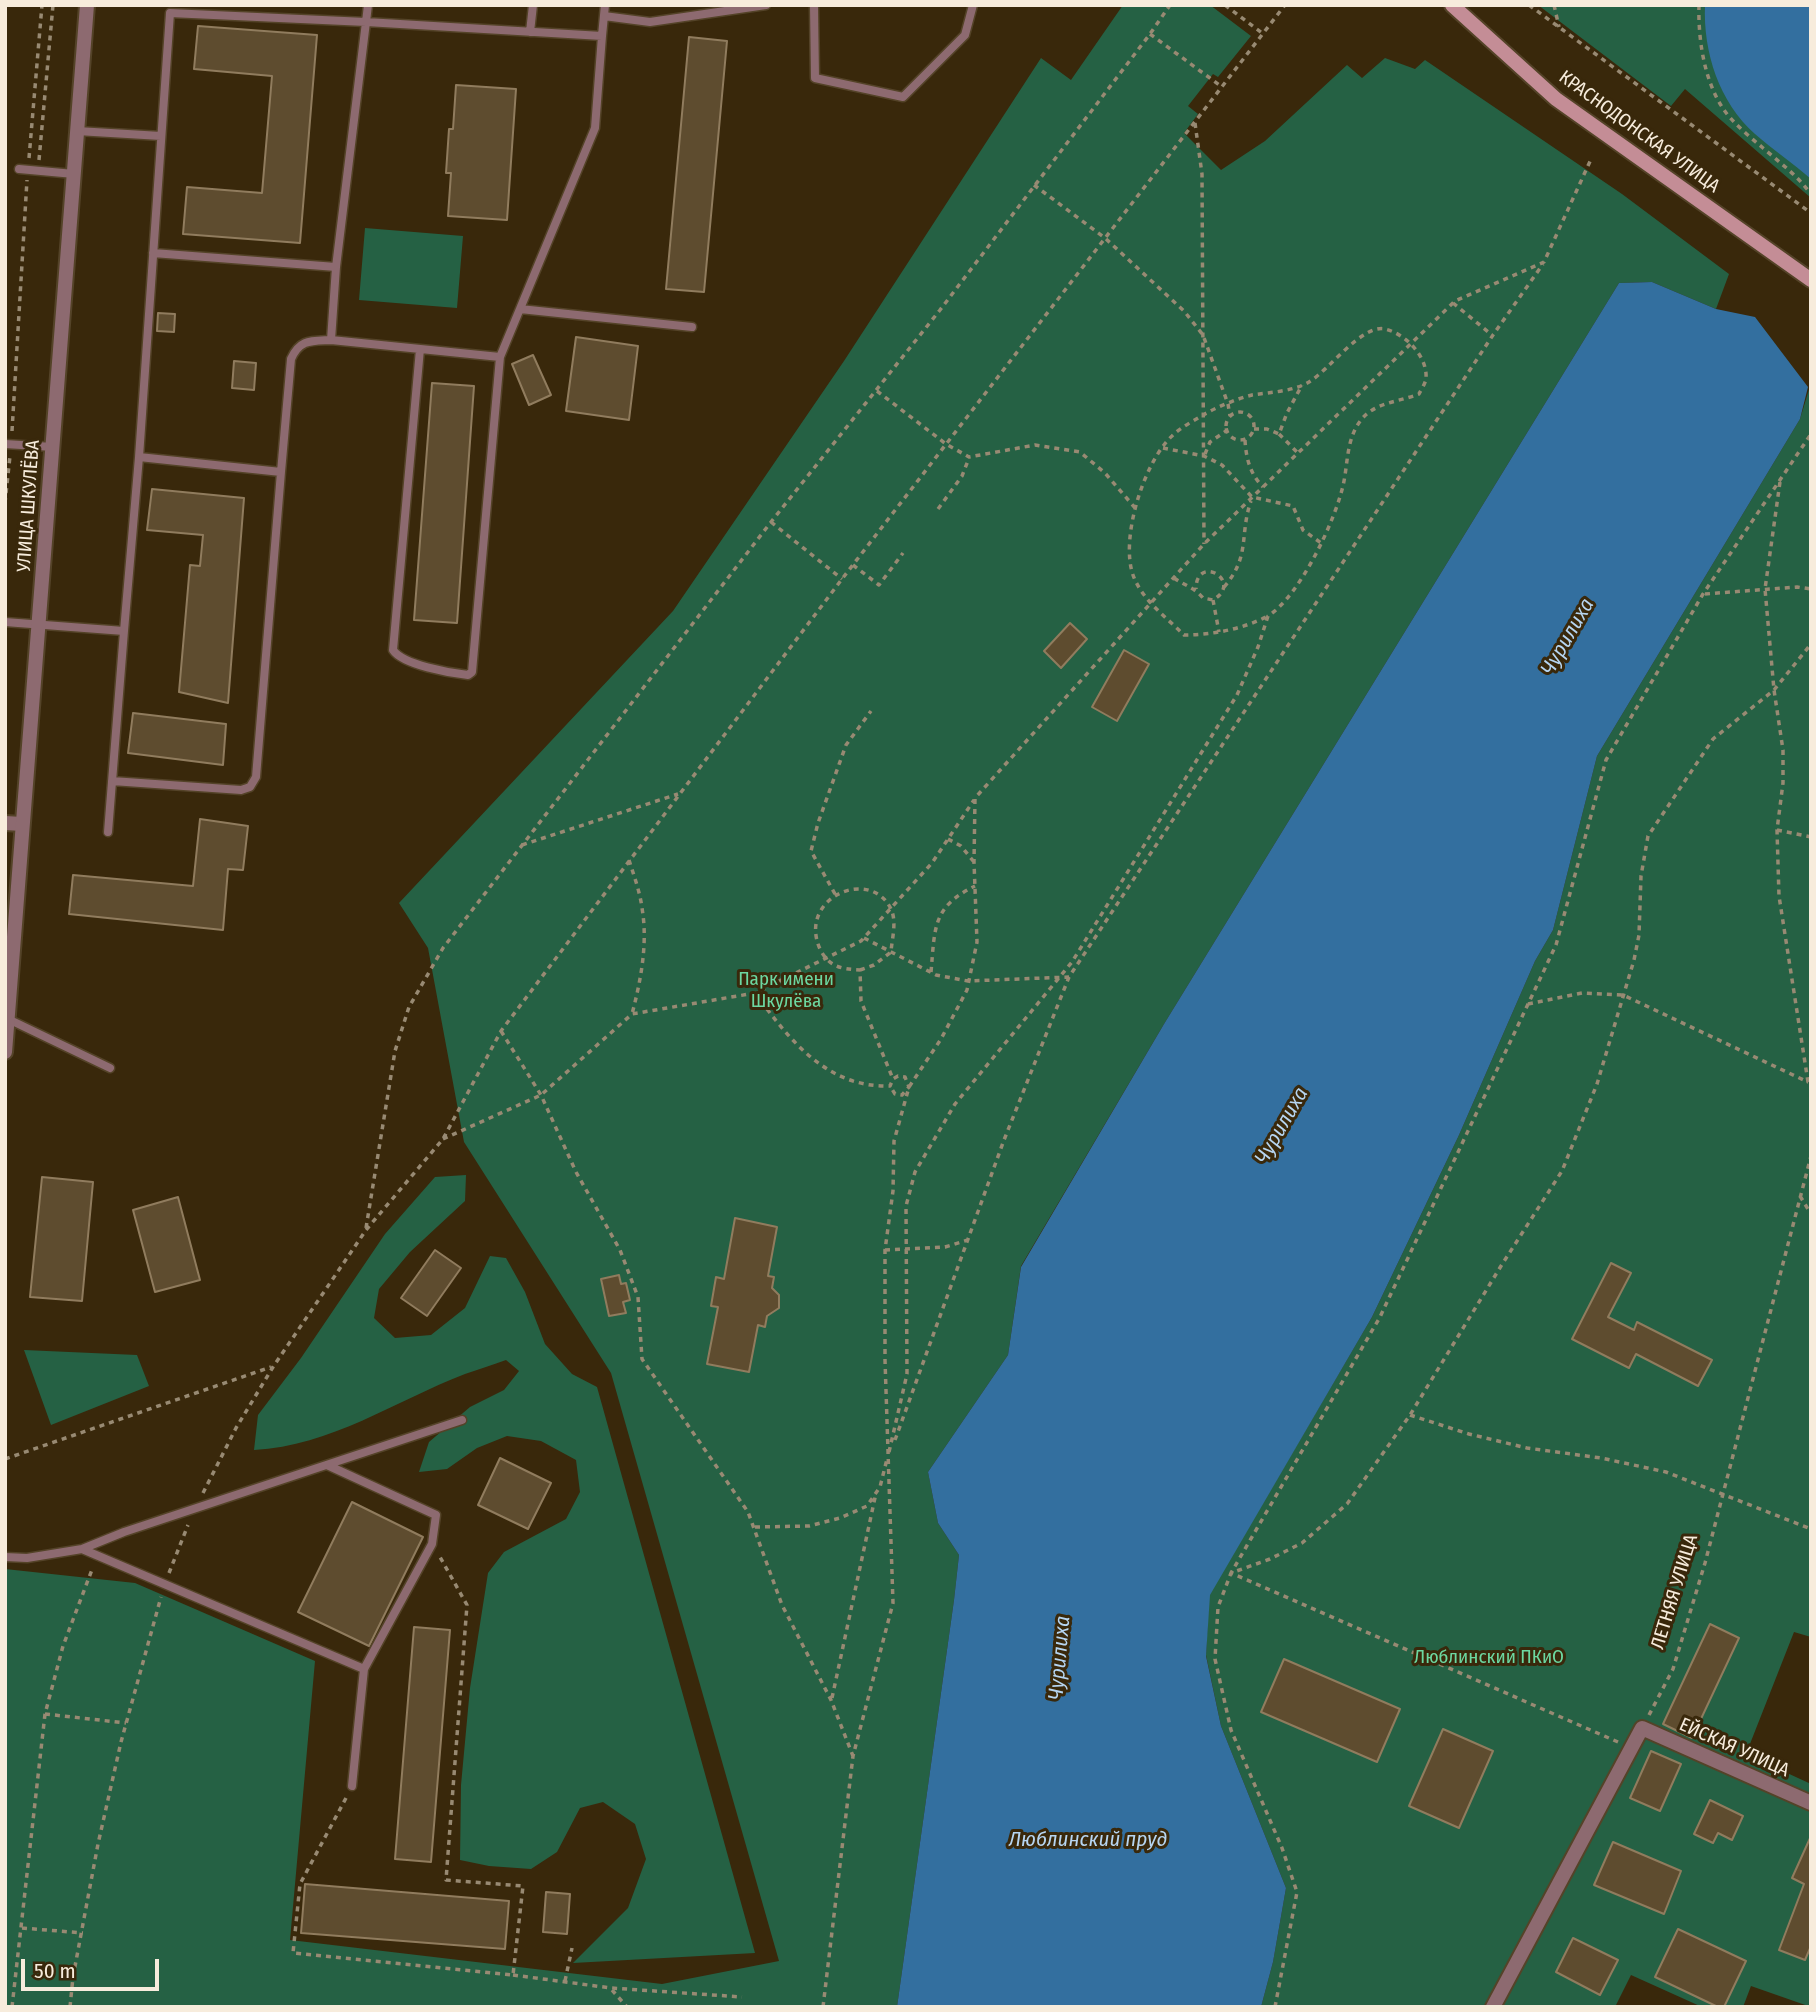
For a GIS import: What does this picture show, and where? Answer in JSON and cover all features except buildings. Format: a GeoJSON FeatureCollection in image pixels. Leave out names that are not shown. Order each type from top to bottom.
{"type":"FeatureCollection","features":[{"type":"Feature","properties":{"kind":"main road","name":"КРАСНОДОНСКАЯ УЛИЦА"},"geometry":{"type":"LineString","coordinates":[[1452,5],[1466,11],[1556,99],[1811,280]]}},
{"type":"Feature","properties":{"kind":"street","name":"УЛИЦА ШКУЛЁВА"},"geometry":{"type":"LineString","coordinates":[[5,1052],[88,5]]}},
{"type":"Feature","properties":{"kind":"street"},"geometry":{"type":"LineString","coordinates":[[5,823],[22,824]]}},
{"type":"Feature","properties":{"kind":"street"},"geometry":{"type":"LineString","coordinates":[[1493,2007],[1642,1728]]}},
{"type":"Feature","properties":{"kind":"street","name":"ЕЙСКАЯ УЛИЦА"},"geometry":{"type":"LineString","coordinates":[[1642,1728],[1811,1804]]}},
{"type":"Feature","properties":{"kind":"lane"},"geometry":{"type":"LineString","coordinates":[[331,340],[336,267],[368,5]]}},
{"type":"Feature","properties":{"kind":"lane"},"geometry":{"type":"LineString","coordinates":[[530,32],[533,5]]}},
{"type":"Feature","properties":{"kind":"lane"},"geometry":{"type":"LineString","coordinates":[[420,349],[393,650],[397,656],[415,663],[468,675],[472,672],[499,357],[596,128],[605,5]]}},
{"type":"Feature","properties":{"kind":"lane"},"geometry":{"type":"LineString","coordinates":[[604,16],[650,22],[766,5]]}},
{"type":"Feature","properties":{"kind":"lane"},"geometry":{"type":"LineString","coordinates":[[814,5],[815,78],[903,97],[965,35],[973,5]]}},
{"type":"Feature","properties":{"kind":"lane"},"geometry":{"type":"LineString","coordinates":[[108,832],[139,457],[170,13],[602,36]]}},
{"type":"Feature","properties":{"kind":"lane"},"geometry":{"type":"LineString","coordinates":[[77,131],[161,136]]}},
{"type":"Feature","properties":{"kind":"lane"},"geometry":{"type":"LineString","coordinates":[[23,170],[74,174]]}},
{"type":"Feature","properties":{"kind":"lane"},"geometry":{"type":"LineString","coordinates":[[153,253],[336,267]]}},
{"type":"Feature","properties":{"kind":"lane"},"geometry":{"type":"LineString","coordinates":[[520,309],[692,327]]}},
{"type":"Feature","properties":{"kind":"lane"},"geometry":{"type":"LineString","coordinates":[[112,781],[241,790],[250,787],[256,778],[290,359],[296,348],[308,342],[331,340],[499,357]]}},
{"type":"Feature","properties":{"kind":"lane"},"geometry":{"type":"LineString","coordinates":[[8,444],[53,447]]}},
{"type":"Feature","properties":{"kind":"lane"},"geometry":{"type":"LineString","coordinates":[[139,457],[281,472]]}},
{"type":"Feature","properties":{"kind":"lane"},"geometry":{"type":"LineString","coordinates":[[5,622],[124,631]]}},
{"type":"Feature","properties":{"kind":"lane"},"geometry":{"type":"LineString","coordinates":[[8,1019],[110,1068]]}},
{"type":"Feature","properties":{"kind":"lane"},"geometry":{"type":"LineString","coordinates":[[5,1557],[27,1558],[82,1549],[124,1532],[462,1420]]}},
{"type":"Feature","properties":{"kind":"lane"},"geometry":{"type":"LineString","coordinates":[[327,1465],[436,1515],[432,1544],[364,1669],[352,1786]]}},
{"type":"Feature","properties":{"kind":"lane"},"geometry":{"type":"LineString","coordinates":[[82,1549],[364,1669]]}},
{"type":"Feature","properties":{"kind":"path"},"geometry":{"type":"LineString","coordinates":[[5,503],[23,170],[42,5]]}},
{"type":"Feature","properties":{"kind":"path"},"geometry":{"type":"LineString","coordinates":[[38,171],[53,5]]}},
{"type":"Feature","properties":{"kind":"path"},"geometry":{"type":"LineString","coordinates":[[366,1230],[395,1051],[409,1007],[443,948],[771,522],[877,391],[1170,5]]}},
{"type":"Feature","properties":{"kind":"path"},"geometry":{"type":"LineString","coordinates":[[1225,5],[1263,33]]}},
{"type":"Feature","properties":{"kind":"path"},"geometry":{"type":"LineString","coordinates":[[70,2007],[73,1977],[98,1844],[126,1723],[165,1583],[194,1510],[236,1428],[273,1367],[366,1230],[443,1139],[501,1031],[842,579],[1285,5]]}},
{"type":"Feature","properties":{"kind":"path"},"geometry":{"type":"LineString","coordinates":[[1529,5],[1811,213]]}},
{"type":"Feature","properties":{"kind":"path"},"geometry":{"type":"LineString","coordinates":[[1555,5],[1560,28]]}},
{"type":"Feature","properties":{"kind":"path"},"geometry":{"type":"LineString","coordinates":[[1699,5],[1702,53],[1713,88],[1724,110],[1745,132],[1803,182],[1810,193]]}},
{"type":"Feature","properties":{"kind":"path"},"geometry":{"type":"LineString","coordinates":[[1150,34],[1222,87]]}},
{"type":"Feature","properties":{"kind":"path"},"geometry":{"type":"LineString","coordinates":[[1195,121],[1202,174],[1205,544]]}},
{"type":"Feature","properties":{"kind":"path"},"geometry":{"type":"LineString","coordinates":[[831,1700],[877,1491],[888,1457],[1004,1140],[1069,977],[1544,262],[1592,157]]}},
{"type":"Feature","properties":{"kind":"path"},"geometry":{"type":"LineString","coordinates":[[1034,185],[1105,238],[1184,311],[1203,335],[1228,404],[1230,416],[1226,431],[1230,437],[1237,440],[1244,440],[1252,434],[1254,422],[1250,416],[1243,412],[1230,416]]}},
{"type":"Feature","properties":{"kind":"path"},"geometry":{"type":"LineString","coordinates":[[443,1139],[541,1095],[632,1014],[755,993],[864,938],[932,863],[975,798],[1205,544],[1252,497],[1453,303],[1544,262]]}},
{"type":"Feature","properties":{"kind":"path"},"geometry":{"type":"LineString","coordinates":[[1453,303],[1493,335]]}},
{"type":"Feature","properties":{"kind":"path"},"geometry":{"type":"LineString","coordinates":[[1384,329],[1406,339],[1422,358],[1426,380],[1419,394],[1381,404],[1362,418],[1351,435],[1343,484],[1321,543],[1298,584],[1274,612],[1254,624],[1219,632],[1184,635],[1142,593],[1132,572],[1130,546],[1139,493],[1171,436],[1204,414],[1250,396],[1276,393],[1302,385],[1330,365],[1366,332],[1384,329]]}},
{"type":"Feature","properties":{"kind":"path"},"geometry":{"type":"LineString","coordinates":[[1279,434],[1287,412],[1302,385]]}},
{"type":"Feature","properties":{"kind":"path"},"geometry":{"type":"LineString","coordinates":[[877,391],[946,444],[969,457],[1035,445],[1080,452],[1105,473],[1136,509]]}},
{"type":"Feature","properties":{"kind":"path"},"geometry":{"type":"LineString","coordinates":[[1254,429],[1267,429],[1279,434],[1298,453]]}},
{"type":"Feature","properties":{"kind":"path"},"geometry":{"type":"LineString","coordinates":[[1204,456],[1210,442],[1226,431]]}},
{"type":"Feature","properties":{"kind":"path"},"geometry":{"type":"LineString","coordinates":[[1275,2007],[1297,1892],[1283,1848],[1231,1730],[1215,1659],[1218,1607],[1231,1573],[1380,1317],[1556,945],[1606,760],[1703,594],[1811,434]]}},
{"type":"Feature","properties":{"kind":"path"},"geometry":{"type":"LineString","coordinates":[[1244,440],[1248,463],[1263,487]]}},
{"type":"Feature","properties":{"kind":"path"},"geometry":{"type":"LineString","coordinates":[[1163,448],[1204,456],[1222,465],[1252,497],[1293,506],[1303,530],[1321,543]]}},
{"type":"Feature","properties":{"kind":"path"},"geometry":{"type":"LineString","coordinates":[[937,509],[962,475],[969,457]]}},
{"type":"Feature","properties":{"kind":"path"},"geometry":{"type":"LineString","coordinates":[[1780,480],[1765,589],[1774,690],[1783,750],[1783,783],[1777,831],[1779,896],[1809,1083]]}},
{"type":"Feature","properties":{"kind":"path"},"geometry":{"type":"LineString","coordinates":[[1174,578],[1185,586],[1196,589],[1203,598],[1213,600],[1221,595],[1241,562],[1246,518],[1252,497]]}},
{"type":"Feature","properties":{"kind":"path"},"geometry":{"type":"LineString","coordinates":[[771,522],[842,579]]}},
{"type":"Feature","properties":{"kind":"path"},"geometry":{"type":"LineString","coordinates":[[853,565],[879,585],[903,553]]}},
{"type":"Feature","properties":{"kind":"path"},"geometry":{"type":"LineString","coordinates":[[1196,589],[1196,581],[1201,574],[1209,571],[1217,573],[1223,579],[1224,587]]}},
{"type":"Feature","properties":{"kind":"path"},"geometry":{"type":"LineString","coordinates":[[1703,594],[1797,587],[1811,589]]}},
{"type":"Feature","properties":{"kind":"path"},"geometry":{"type":"LineString","coordinates":[[1213,600],[1219,632]]}},
{"type":"Feature","properties":{"kind":"path"},"geometry":{"type":"LineString","coordinates":[[888,1457],[907,1374],[906,1206],[915,1171],[955,1104],[1072,962],[1237,695],[1268,616]]}},
{"type":"Feature","properties":{"kind":"path"},"geometry":{"type":"LineString","coordinates":[[1231,1573],[1270,1559],[1302,1543],[1347,1504],[1410,1415],[1562,1171],[1597,1084],[1639,935],[1641,876],[1647,836],[1713,739],[1774,690],[1811,644]]}},
{"type":"Feature","properties":{"kind":"path"},"geometry":{"type":"LineString","coordinates":[[835,894],[811,851],[818,823],[846,745],[871,711]]}},
{"type":"Feature","properties":{"kind":"path"},"geometry":{"type":"LineString","coordinates":[[520,846],[678,794]]}},
{"type":"Feature","properties":{"kind":"path"},"geometry":{"type":"LineString","coordinates":[[755,993],[807,1057],[846,1078],[890,1086],[895,1094],[902,1095],[941,1039],[967,990],[977,942],[975,798]]}},
{"type":"Feature","properties":{"kind":"path"},"geometry":{"type":"LineString","coordinates":[[1777,831],[1811,836]]}},
{"type":"Feature","properties":{"kind":"path"},"geometry":{"type":"LineString","coordinates":[[947,839],[961,846],[974,862]]}},
{"type":"Feature","properties":{"kind":"path"},"geometry":{"type":"LineString","coordinates":[[629,860],[643,923],[640,985],[632,1014]]}},
{"type":"Feature","properties":{"kind":"path"},"geometry":{"type":"LineString","coordinates":[[930,972],[935,928],[944,906],[960,893],[975,886]]}},
{"type":"Feature","properties":{"kind":"path"},"geometry":{"type":"LineString","coordinates":[[857,889],[878,893],[891,908],[894,924],[891,952],[874,965],[860,970],[839,969],[825,959],[817,941],[818,914],[835,894],[857,889]]}},
{"type":"Feature","properties":{"kind":"path"},"geometry":{"type":"LineString","coordinates":[[864,938],[930,972],[968,981],[1069,977]]}},
{"type":"Feature","properties":{"kind":"path"},"geometry":{"type":"LineString","coordinates":[[860,970],[861,1001],[892,1079],[890,1086]]}},
{"type":"Feature","properties":{"kind":"path"},"geometry":{"type":"LineString","coordinates":[[1528,1004],[1582,993],[1623,995],[1809,1083]]}},
{"type":"Feature","properties":{"kind":"path"},"geometry":{"type":"LineString","coordinates":[[501,1031],[541,1095],[576,1172],[620,1250],[638,1297],[642,1359],[748,1513],[782,1605],[831,1700],[853,1756]]}},
{"type":"Feature","properties":{"kind":"path"},"geometry":{"type":"LineString","coordinates":[[823,2007],[853,1756],[893,1603],[885,1250],[893,1191],[894,1141],[909,1087],[905,1077],[892,1079]]}},
{"type":"Feature","properties":{"kind":"path","name":"ЛЕТНЯЯ УЛИЦА"},"geometry":{"type":"LineString","coordinates":[[1642,1728],[1673,1669],[1724,1496],[1751,1381],[1811,1156]]}},
{"type":"Feature","properties":{"kind":"path"},"geometry":{"type":"LineString","coordinates":[[1800,1196],[1811,1214]]}},
{"type":"Feature","properties":{"kind":"path"},"geometry":{"type":"LineString","coordinates":[[885,1250],[945,1247],[968,1240]]}},
{"type":"Feature","properties":{"kind":"path"},"geometry":{"type":"LineString","coordinates":[[5,1459],[273,1367]]}},
{"type":"Feature","properties":{"kind":"path"},"geometry":{"type":"LineString","coordinates":[[1410,1415],[1469,1434],[1527,1448],[1601,1458],[1666,1472],[1811,1529]]}},
{"type":"Feature","properties":{"kind":"path"},"geometry":{"type":"LineString","coordinates":[[755,1527],[809,1526],[840,1518],[867,1506],[877,1491]]}},
{"type":"Feature","properties":{"kind":"path"},"geometry":{"type":"LineString","coordinates":[[432,1544],[467,1605],[446,1880],[523,1886],[513,1975]]}},
{"type":"Feature","properties":{"kind":"path"},"geometry":{"type":"LineString","coordinates":[[12,2007],[45,1714],[64,1646],[98,1555]]}},
{"type":"Feature","properties":{"kind":"path"},"geometry":{"type":"LineString","coordinates":[[1231,1573],[1632,1748]]}},
{"type":"Feature","properties":{"kind":"path"},"geometry":{"type":"LineString","coordinates":[[45,1714],[126,1723]]}},
{"type":"Feature","properties":{"kind":"path"},"geometry":{"type":"LineString","coordinates":[[352,1786],[300,1884],[293,1953],[513,1975],[611,1988],[742,1997]]}},
{"type":"Feature","properties":{"kind":"path"},"geometry":{"type":"LineString","coordinates":[[22,1928],[83,1933]]}},
{"type":"Feature","properties":{"kind":"path"},"geometry":{"type":"LineString","coordinates":[[565,1981],[572,1948]]}},
{"type":"Feature","properties":{"kind":"path"},"geometry":{"type":"LineString","coordinates":[[611,1988],[627,2007]]}},
{"type":"Feature","properties":{"kind":"green space","name":"Парк имени Шкулёва"},"geometry":{"type":"Polygon","coordinates":[[[1123,5],[1210,5],[1251,36],[1218,77],[1213,74],[1188,106],[1198,114],[1184,133],[1221,170],[1265,141],[1347,65],[1362,78],[1385,58],[1415,69],[1425,60],[1622,194],[1729,274],[1716,309],[1652,282],[1619,283],[1164,1024],[1021,1266],[1008,1355],[928,1472],[938,1523],[959,1555],[897,2007],[5,2007],[5,1569],[135,1583],[315,1661],[290,1940],[662,1984],[779,1961],[611,1373],[464,1142],[428,948],[399,903],[673,611],[844,361],[1041,58],[1071,80],[1123,5]]]}},
{"type":"Feature","properties":{"kind":"green space"},"geometry":{"type":"Polygon","coordinates":[[[1538,5],[1811,5],[1811,198],[1685,89],[1671,106],[1538,5]]]}},
{"type":"Feature","properties":{"kind":"green space"},"geometry":{"type":"Polygon","coordinates":[[[365,228],[463,236],[457,308],[359,300],[365,228]]]}},
{"type":"Feature","properties":{"kind":"green space","name":"Люблинский ПКиО"},"geometry":{"type":"Polygon","coordinates":[[[1811,383],[1811,1637],[1794,1632],[1746,1754],[1811,1784],[1811,2007],[1751,1986],[1743,2007],[1702,2007],[1631,1975],[1615,2007],[1261,2007],[1273,1962],[1286,1888],[1221,1726],[1206,1655],[1209,1595],[1372,1317],[1459,1135],[1535,961],[1553,930],[1597,756],[1800,419],[1811,383]]]}},
{"type":"Feature","properties":{"kind":"green space"},"geometry":{"type":"Polygon","coordinates":[[[466,1175],[465,1201],[410,1252],[379,1289],[374,1318],[395,1338],[431,1335],[465,1308],[490,1256],[506,1258],[525,1292],[545,1344],[572,1374],[597,1387],[755,1953],[573,1963],[628,1908],[646,1859],[635,1824],[603,1802],[580,1808],[557,1852],[531,1869],[489,1866],[460,1860],[461,1785],[470,1688],[488,1573],[504,1552],[566,1519],[580,1492],[576,1460],[541,1441],[507,1436],[477,1448],[447,1469],[419,1472],[429,1442],[470,1407],[504,1390],[519,1371],[506,1360],[465,1374],[336,1431],[282,1447],[254,1450],[258,1415],[301,1358],[385,1234],[435,1177],[466,1175]]]}},
{"type":"Feature","properties":{"kind":"green space"},"geometry":{"type":"Polygon","coordinates":[[[24,1350],[137,1355],[149,1386],[51,1425],[24,1350]]]}},
{"type":"Feature","properties":{"kind":"water"},"geometry":{"type":"Polygon","coordinates":[[[1705,5],[1811,5],[1811,179],[1755,134],[1732,107],[1710,58],[1705,5]]]}},
{"type":"Feature","properties":{"kind":"water","name":"Люблинский пруд"},"geometry":{"type":"Polygon","coordinates":[[[1652,282],[1716,309],[1755,317],[1808,387],[1800,419],[1597,756],[1553,930],[1535,961],[1459,1135],[1372,1317],[1210,1595],[1206,1656],[1221,1726],[1286,1888],[1273,1962],[1261,2007],[897,2007],[959,1555],[938,1523],[928,1472],[1008,1355],[1021,1267],[1164,1024],[1619,283],[1652,282]]]}},
{"type":"Feature","properties":{"kind":"water label","name":"Чурилиха"},"geometry":{"type":"Point","coordinates":[1568,637]}},
{"type":"Feature","properties":{"kind":"water label","name":"Чурилиха"},"geometry":{"type":"Point","coordinates":[1282,1126]}},
{"type":"Feature","properties":{"kind":"water label","name":"Чурилиха"},"geometry":{"type":"Point","coordinates":[1060,1658]}}]}
